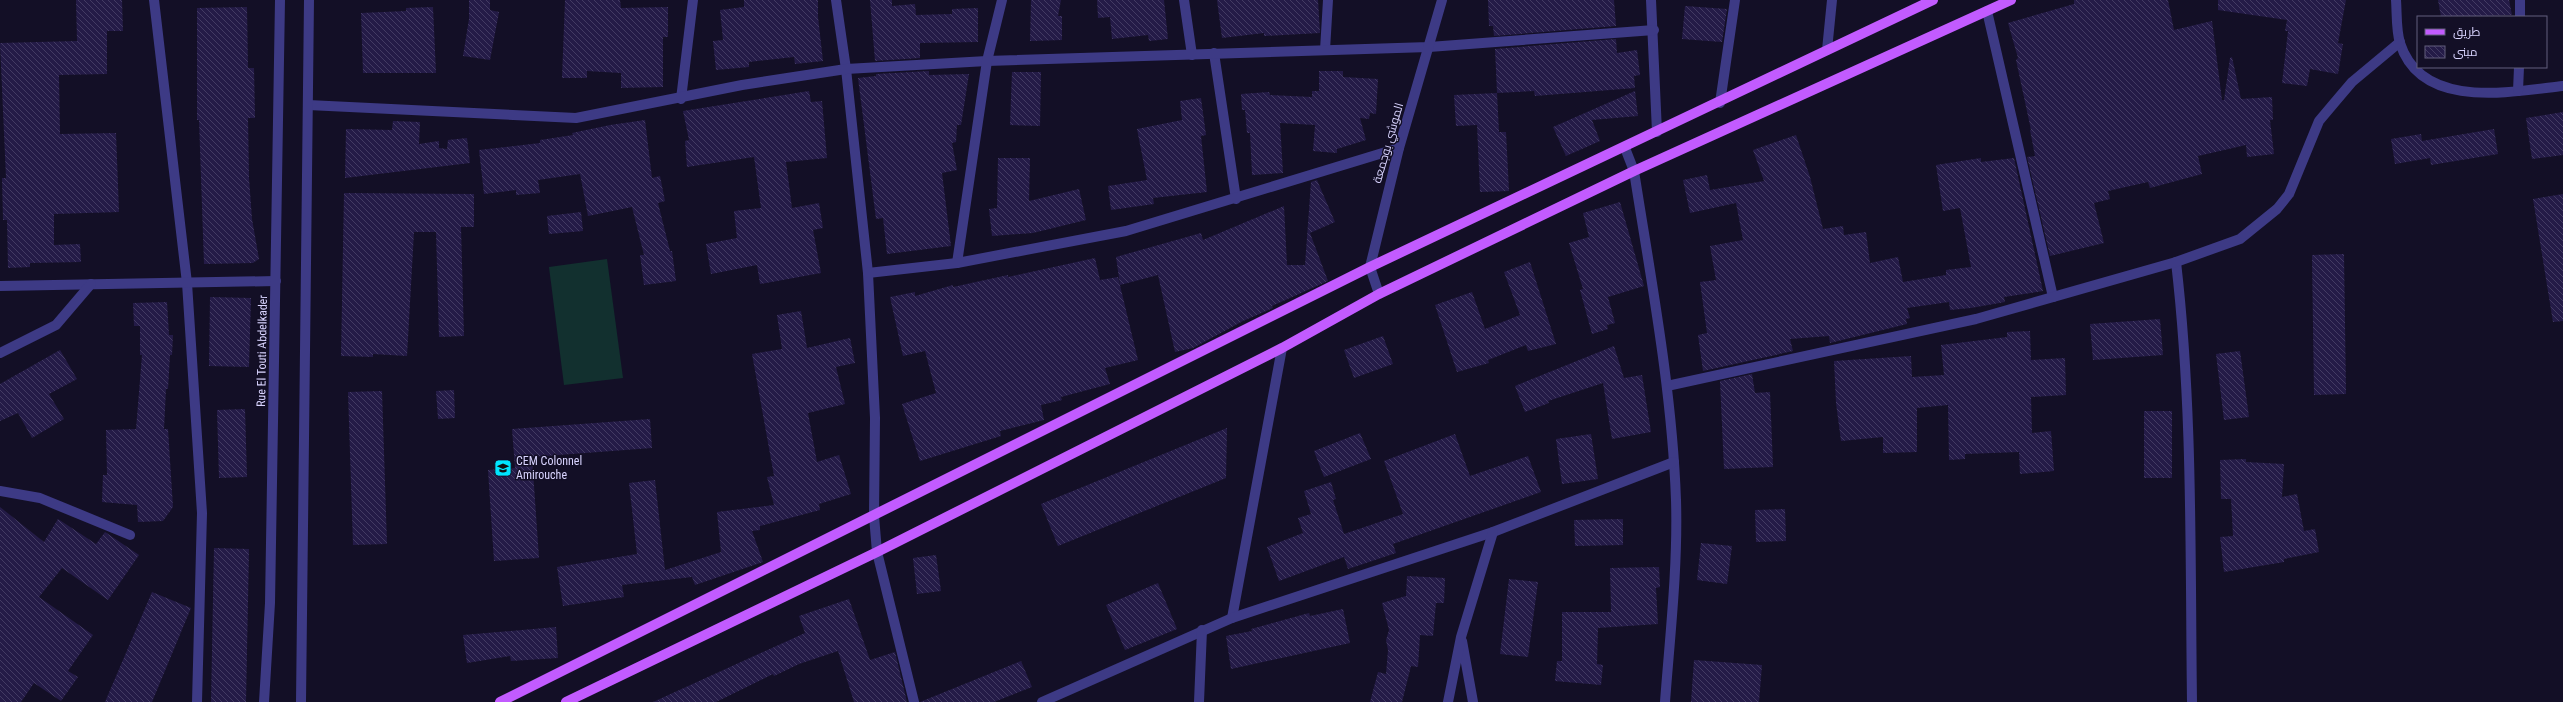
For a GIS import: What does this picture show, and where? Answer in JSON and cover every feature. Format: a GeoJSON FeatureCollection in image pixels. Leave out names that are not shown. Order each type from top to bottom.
{"type":"FeatureCollection","features":[{"type":"Feature","properties":{"kind":"main road"},"geometry":{"type":"LineString","coordinates":[[500,702],[1370,267],[1720,103],[1933,0]]}},
{"type":"Feature","properties":{"kind":"main road"},"geometry":{"type":"LineString","coordinates":[[566,702],[877,552],[1282,348],[1379,294],[1634,171],[2011,0]]}},
{"type":"Feature","properties":{"kind":"street"},"geometry":{"type":"LineString","coordinates":[[154,0],[187,283],[202,513],[197,702]]}},
{"type":"Feature","properties":{"kind":"street","name":"Rue El Touti Abdelkader"},"geometry":{"type":"LineString","coordinates":[[264,702],[270,603],[280,0]]}},
{"type":"Feature","properties":{"kind":"street"},"geometry":{"type":"LineString","coordinates":[[301,702],[309,0]]}},
{"type":"Feature","properties":{"kind":"street"},"geometry":{"type":"LineString","coordinates":[[681,99],[693,0]]}},
{"type":"Feature","properties":{"kind":"street"},"geometry":{"type":"LineString","coordinates":[[836,0],[846,69],[868,273],[875,418],[874,516],[877,552],[914,702]]}},
{"type":"Feature","properties":{"kind":"street"},"geometry":{"type":"LineString","coordinates":[[957,263],[987,61],[1002,0]]}},
{"type":"Feature","properties":{"kind":"street"},"geometry":{"type":"LineString","coordinates":[[1184,0],[1192,55]]}},
{"type":"Feature","properties":{"kind":"street"},"geometry":{"type":"LineString","coordinates":[[1325,50],[1328,0]]}},
{"type":"Feature","properties":{"kind":"street","name":"الموشي بوجمعة"},"geometry":{"type":"LineString","coordinates":[[1370,267],[1399,148],[1442,0]]}},
{"type":"Feature","properties":{"kind":"street"},"geometry":{"type":"LineString","coordinates":[[1651,0],[1654,30],[1657,132]]}},
{"type":"Feature","properties":{"kind":"street"},"geometry":{"type":"LineString","coordinates":[[1720,103],[1735,0]]}},
{"type":"Feature","properties":{"kind":"street"},"geometry":{"type":"LineString","coordinates":[[1827,50],[1832,0]]}},
{"type":"Feature","properties":{"kind":"street"},"geometry":{"type":"LineString","coordinates":[[2396,0],[2400,42],[2408,59],[2420,73],[2435,84],[2452,91],[2465,92],[2518,91],[2563,86]]}},
{"type":"Feature","properties":{"kind":"street"},"geometry":{"type":"LineString","coordinates":[[2520,0],[2520,16]]}},
{"type":"Feature","properties":{"kind":"street"},"geometry":{"type":"LineString","coordinates":[[1987,11],[2053,297]]}},
{"type":"Feature","properties":{"kind":"street"},"geometry":{"type":"LineString","coordinates":[[308,105],[576,118],[681,99],[742,85],[846,69],[987,61],[1429,47],[1654,30]]}},
{"type":"Feature","properties":{"kind":"street"},"geometry":{"type":"LineString","coordinates":[[1667,386],[1976,319],[2176,262],[2240,239],[2277,209],[2296,182],[2319,121],[2352,82],[2400,42]]}},
{"type":"Feature","properties":{"kind":"street"},"geometry":{"type":"LineString","coordinates":[[1214,53],[1236,199]]}},
{"type":"Feature","properties":{"kind":"street"},"geometry":{"type":"LineString","coordinates":[[2518,91],[2519,68]]}},
{"type":"Feature","properties":{"kind":"street"},"geometry":{"type":"LineString","coordinates":[[868,273],[957,263],[1126,231],[1236,199],[1399,148]]}},
{"type":"Feature","properties":{"kind":"street"},"geometry":{"type":"LineString","coordinates":[[1625,148],[1634,171],[1667,386],[1674,462],[1676,531],[1665,702]]}},
{"type":"Feature","properties":{"kind":"street"},"geometry":{"type":"LineString","coordinates":[[2176,262],[2184,327],[2188,410],[2192,702]]}},
{"type":"Feature","properties":{"kind":"street"},"geometry":{"type":"LineString","coordinates":[[1370,267],[1379,294]]}},
{"type":"Feature","properties":{"kind":"street"},"geometry":{"type":"LineString","coordinates":[[0,286],[276,281]]}},
{"type":"Feature","properties":{"kind":"street"},"geometry":{"type":"LineString","coordinates":[[0,353],[56,325],[92,284]]}},
{"type":"Feature","properties":{"kind":"street"},"geometry":{"type":"LineString","coordinates":[[1232,618],[1282,348]]}},
{"type":"Feature","properties":{"kind":"street"},"geometry":{"type":"LineString","coordinates":[[1042,702],[1232,618],[1492,532],[1674,462]]}},
{"type":"Feature","properties":{"kind":"street"},"geometry":{"type":"LineString","coordinates":[[0,491],[40,498],[130,535]]}},
{"type":"Feature","properties":{"kind":"street"},"geometry":{"type":"LineString","coordinates":[[1448,702],[1461,636],[1492,532]]}},
{"type":"Feature","properties":{"kind":"street"},"geometry":{"type":"LineString","coordinates":[[1198,702],[1202,630]]}},
{"type":"Feature","properties":{"kind":"street"},"geometry":{"type":"LineString","coordinates":[[1461,636],[1473,702]]}},
{"type":"Feature","properties":{"kind":"green space"},"geometry":{"type":"Polygon","coordinates":[[[607,259],[623,378],[564,385],[549,267],[607,259]]]}},
{"type":"Feature","properties":{"kind":"building"},"geometry":{"type":"Polygon","coordinates":[[[76,0],[122,0],[123,31],[107,31],[107,74],[59,75],[60,134],[116,133],[119,212],[54,214],[54,245],[80,244],[81,262],[30,263],[30,267],[8,268],[7,220],[3,220],[2,178],[6,178],[0,43],[77,41],[76,0]]]}},
{"type":"Feature","properties":{"kind":"building"},"geometry":{"type":"Polygon","coordinates":[[[469,0],[490,0],[490,10],[499,12],[490,60],[463,56],[469,19],[469,0]]]}},
{"type":"Feature","properties":{"kind":"building"},"geometry":{"type":"Polygon","coordinates":[[[565,0],[620,0],[621,8],[668,7],[668,37],[663,37],[663,87],[621,88],[621,73],[587,71],[587,78],[562,78],[565,0]]]}},
{"type":"Feature","properties":{"kind":"building"},"geometry":{"type":"Polygon","coordinates":[[[744,0],[818,0],[818,17],[823,61],[795,64],[794,57],[749,62],[749,67],[716,70],[713,41],[723,40],[720,10],[744,7],[744,0]]]}},
{"type":"Feature","properties":{"kind":"building"},"geometry":{"type":"Polygon","coordinates":[[[870,0],[892,0],[892,6],[915,4],[916,15],[952,14],[952,9],[978,8],[978,42],[920,43],[920,58],[875,61],[870,0]]]}},
{"type":"Feature","properties":{"kind":"building"},"geometry":{"type":"Polygon","coordinates":[[[1031,0],[1061,0],[1058,16],[1062,16],[1062,40],[1030,41],[1031,0]]]}},
{"type":"Feature","properties":{"kind":"building"},"geometry":{"type":"Polygon","coordinates":[[[1097,0],[1164,0],[1168,39],[1149,41],[1148,35],[1112,39],[1110,17],[1098,18],[1097,0]]]}},
{"type":"Feature","properties":{"kind":"building"},"geometry":{"type":"Polygon","coordinates":[[[1217,0],[1318,0],[1320,33],[1264,36],[1264,33],[1222,38],[1217,0]]]}},
{"type":"Feature","properties":{"kind":"building"},"geometry":{"type":"Polygon","coordinates":[[[1488,0],[1614,0],[1616,26],[1494,36],[1493,26],[1489,26],[1488,0]]]}},
{"type":"Feature","properties":{"kind":"building"},"geometry":{"type":"Polygon","coordinates":[[[2074,0],[2168,0],[2174,30],[2212,21],[2222,100],[2224,100],[2230,58],[2232,57],[2241,99],[2272,97],[2273,120],[2270,120],[2274,154],[2247,157],[2246,145],[2198,156],[2202,174],[2150,188],[2148,182],[2108,191],[2110,199],[2094,203],[2104,243],[2050,256],[2027,157],[2035,156],[2016,60],[2018,58],[2008,23],[2074,4],[2074,0]]]}},
{"type":"Feature","properties":{"kind":"building"},"geometry":{"type":"Polygon","coordinates":[[[2218,0],[2346,0],[2338,43],[2343,44],[2338,74],[2310,69],[2307,86],[2282,83],[2288,31],[2285,31],[2287,20],[2218,10],[2218,0]]]}},
{"type":"Feature","properties":{"kind":"building"},"geometry":{"type":"Polygon","coordinates":[[[2438,0],[2509,0],[2512,15],[2476,16],[2441,16],[2438,0]]]}},
{"type":"Feature","properties":{"kind":"building"},"geometry":{"type":"Polygon","coordinates":[[[1685,6],[1727,9],[1722,42],[1682,39],[1685,6]]]}},
{"type":"Feature","properties":{"kind":"building"},"geometry":{"type":"Polygon","coordinates":[[[247,7],[248,68],[254,68],[255,118],[248,118],[249,178],[252,219],[259,259],[253,263],[204,264],[199,120],[197,120],[197,8],[247,7]]]}},
{"type":"Feature","properties":{"kind":"building"},"geometry":{"type":"Polygon","coordinates":[[[433,7],[436,73],[363,73],[361,13],[406,11],[406,8],[433,7]]]}},
{"type":"Feature","properties":{"kind":"building"},"geometry":{"type":"Polygon","coordinates":[[[1616,39],[1617,53],[1637,50],[1640,75],[1634,76],[1635,88],[1535,96],[1534,91],[1497,93],[1495,49],[1616,39]]]}},
{"type":"Feature","properties":{"kind":"building"},"geometry":{"type":"Polygon","coordinates":[[[929,71],[929,75],[969,74],[961,125],[957,125],[956,142],[952,143],[957,170],[942,173],[951,246],[887,254],[883,218],[876,219],[858,78],[876,76],[876,74],[929,71]]]}},
{"type":"Feature","properties":{"kind":"building"},"geometry":{"type":"Polygon","coordinates":[[[1319,71],[1343,71],[1343,77],[1378,79],[1376,114],[1370,113],[1369,119],[1360,118],[1366,140],[1337,149],[1337,153],[1313,151],[1315,125],[1280,123],[1283,173],[1252,175],[1250,133],[1247,133],[1245,110],[1242,110],[1241,94],[1269,92],[1270,95],[1312,97],[1312,91],[1319,91],[1319,71]]]}},
{"type":"Feature","properties":{"kind":"building"},"geometry":{"type":"Polygon","coordinates":[[[1012,72],[1041,72],[1040,126],[1010,125],[1012,72]]]}},
{"type":"Feature","properties":{"kind":"building"},"geometry":{"type":"Polygon","coordinates":[[[809,91],[811,102],[822,101],[827,158],[786,162],[792,208],[819,203],[823,228],[813,230],[821,273],[760,284],[757,265],[711,274],[706,244],[737,238],[734,211],[761,208],[754,157],[687,167],[685,141],[689,140],[683,111],[809,91]]]}},
{"type":"Feature","properties":{"kind":"building"},"geometry":{"type":"Polygon","coordinates":[[[1635,91],[1638,116],[1592,120],[1600,141],[1566,156],[1553,127],[1635,91]]]}},
{"type":"Feature","properties":{"kind":"building"},"geometry":{"type":"Polygon","coordinates":[[[1497,93],[1499,132],[1506,132],[1509,191],[1480,192],[1477,125],[1456,126],[1454,95],[1497,93]]]}},
{"type":"Feature","properties":{"kind":"building"},"geometry":{"type":"Polygon","coordinates":[[[1201,98],[1206,135],[1201,136],[1207,192],[1153,198],[1154,204],[1111,210],[1108,186],[1147,180],[1137,129],[1182,120],[1180,101],[1201,98]]]}},
{"type":"Feature","properties":{"kind":"building"},"geometry":{"type":"Polygon","coordinates":[[[2563,112],[2563,155],[2532,159],[2526,118],[2563,112]]]}},
{"type":"Feature","properties":{"kind":"building"},"geometry":{"type":"Polygon","coordinates":[[[645,120],[652,178],[660,176],[665,201],[658,203],[670,251],[672,251],[676,281],[644,285],[640,255],[644,255],[632,207],[588,216],[580,174],[538,180],[540,193],[516,195],[516,190],[484,194],[479,150],[540,143],[540,140],[573,135],[572,133],[610,125],[645,120]]]}},
{"type":"Feature","properties":{"kind":"building"},"geometry":{"type":"Polygon","coordinates":[[[393,121],[420,122],[419,144],[439,141],[439,148],[447,149],[448,140],[467,138],[470,163],[345,178],[346,129],[392,130],[393,121]]]}},
{"type":"Feature","properties":{"kind":"building"},"geometry":{"type":"Polygon","coordinates":[[[2494,129],[2498,154],[2431,165],[2430,158],[2395,164],[2391,139],[2421,134],[2422,141],[2494,129]]]}},
{"type":"Feature","properties":{"kind":"building"},"geometry":{"type":"Polygon","coordinates":[[[1796,135],[1810,177],[1823,229],[1843,226],[1844,235],[1866,232],[1870,263],[1898,257],[1903,282],[1946,275],[1946,270],[1971,267],[1960,208],[1943,211],[1936,165],[1981,158],[1981,162],[2014,158],[2043,291],[2004,297],[2005,302],[1971,308],[1950,310],[1949,302],[1907,308],[1910,318],[1906,319],[1907,324],[1830,343],[1829,336],[1790,339],[1793,351],[1703,371],[1698,335],[1707,333],[1700,282],[1716,280],[1710,246],[1743,240],[1736,203],[1690,213],[1683,180],[1707,175],[1710,190],[1764,181],[1753,150],[1796,135]]]}},
{"type":"Feature","properties":{"kind":"building"},"geometry":{"type":"Polygon","coordinates":[[[998,158],[1030,158],[1029,201],[1079,189],[1086,220],[1033,233],[992,236],[989,209],[997,208],[998,158]]]}},
{"type":"Feature","properties":{"kind":"building"},"geometry":{"type":"Polygon","coordinates":[[[1317,180],[1335,222],[1310,233],[1328,281],[1272,306],[1273,308],[1243,321],[1193,348],[1175,352],[1158,275],[1120,285],[1116,257],[1201,233],[1203,240],[1284,206],[1287,265],[1305,265],[1311,182],[1317,180]]]}},
{"type":"Feature","properties":{"kind":"building"},"geometry":{"type":"Polygon","coordinates":[[[344,193],[474,194],[474,227],[461,227],[464,336],[439,337],[436,232],[414,232],[407,356],[373,354],[373,357],[341,356],[344,193]]]}},
{"type":"Feature","properties":{"kind":"building"},"geometry":{"type":"Polygon","coordinates":[[[2563,194],[2563,321],[2553,322],[2533,199],[2563,194]]]}},
{"type":"Feature","properties":{"kind":"building"},"geometry":{"type":"Polygon","coordinates":[[[1620,202],[1644,286],[1608,297],[1615,323],[1607,325],[1608,329],[1592,334],[1580,290],[1583,289],[1569,243],[1589,237],[1583,213],[1620,202]]]}},
{"type":"Feature","properties":{"kind":"building"},"geometry":{"type":"Polygon","coordinates":[[[581,212],[583,231],[549,234],[547,216],[581,212]]]}},
{"type":"Feature","properties":{"kind":"building"},"geometry":{"type":"Polygon","coordinates":[[[2344,254],[2346,394],[2314,395],[2312,255],[2344,254]]]}},
{"type":"Feature","properties":{"kind":"building"},"geometry":{"type":"Polygon","coordinates":[[[1095,258],[1100,280],[1118,277],[1138,360],[1105,368],[1110,384],[1061,397],[1062,400],[1041,405],[1044,420],[1000,431],[1001,436],[920,461],[902,404],[936,393],[925,351],[903,356],[890,297],[915,292],[915,296],[953,285],[953,287],[1008,275],[1008,277],[1095,258]]]}},
{"type":"Feature","properties":{"kind":"building"},"geometry":{"type":"Polygon","coordinates":[[[1530,262],[1556,344],[1528,351],[1526,345],[1488,360],[1489,363],[1457,372],[1435,305],[1472,292],[1485,329],[1520,315],[1504,272],[1530,262]]]}},
{"type":"Feature","properties":{"kind":"building"},"geometry":{"type":"Polygon","coordinates":[[[210,297],[251,298],[249,367],[209,366],[210,297]]]}},
{"type":"Feature","properties":{"kind":"building"},"geometry":{"type":"Polygon","coordinates":[[[167,302],[169,335],[173,335],[168,389],[166,389],[164,429],[168,429],[173,507],[163,521],[138,522],[137,505],[102,502],[103,475],[107,475],[106,430],[136,429],[142,355],[140,355],[140,326],[134,326],[133,303],[167,302]]]}},
{"type":"Feature","properties":{"kind":"building"},"geometry":{"type":"Polygon","coordinates":[[[801,311],[807,348],[850,338],[855,363],[836,367],[845,404],[808,413],[817,462],[839,455],[851,494],[819,504],[820,510],[760,526],[760,530],[752,531],[763,562],[695,585],[692,577],[622,585],[624,597],[563,606],[557,567],[637,554],[629,483],[655,480],[665,570],[721,552],[717,512],[774,505],[767,477],[774,476],[752,354],[782,349],[777,315],[801,311]]]}},
{"type":"Feature","properties":{"kind":"building"},"geometry":{"type":"Polygon","coordinates":[[[2160,319],[2163,355],[2093,360],[2090,324],[2160,319]]]}},
{"type":"Feature","properties":{"kind":"building"},"geometry":{"type":"Polygon","coordinates":[[[2030,331],[2031,360],[2065,358],[2066,395],[2031,397],[2032,433],[2051,431],[2054,471],[2020,474],[2019,452],[1965,454],[1965,459],[1949,460],[1948,405],[1917,408],[1917,452],[1883,453],[1883,437],[1841,441],[1836,403],[1834,361],[1911,356],[1912,377],[1944,375],[1941,345],[2007,337],[2007,332],[2030,331]]]}},
{"type":"Feature","properties":{"kind":"building"},"geometry":{"type":"Polygon","coordinates":[[[1383,336],[1393,364],[1354,378],[1344,350],[1383,336]]]}},
{"type":"Feature","properties":{"kind":"building"},"geometry":{"type":"Polygon","coordinates":[[[1614,346],[1624,378],[1642,375],[1651,432],[1612,439],[1603,383],[1548,401],[1549,403],[1525,412],[1515,386],[1614,346]]]}},
{"type":"Feature","properties":{"kind":"building"},"geometry":{"type":"Polygon","coordinates":[[[60,350],[77,379],[49,394],[64,419],[32,438],[18,413],[0,421],[0,384],[60,350]]]}},
{"type":"Feature","properties":{"kind":"building"},"geometry":{"type":"Polygon","coordinates":[[[2240,351],[2249,417],[2224,420],[2216,354],[2240,351]]]}},
{"type":"Feature","properties":{"kind":"building"},"geometry":{"type":"Polygon","coordinates":[[[1752,374],[1755,393],[1770,392],[1773,467],[1724,469],[1720,381],[1752,374]]]}},
{"type":"Feature","properties":{"kind":"building"},"geometry":{"type":"Polygon","coordinates":[[[454,390],[455,418],[438,419],[436,391],[454,390]]]}},
{"type":"Feature","properties":{"kind":"building"},"geometry":{"type":"Polygon","coordinates":[[[382,391],[387,544],[353,545],[348,392],[382,391]]]}},
{"type":"Feature","properties":{"kind":"building"},"geometry":{"type":"Polygon","coordinates":[[[245,409],[247,477],[219,478],[217,410],[245,409]]]}},
{"type":"Feature","properties":{"kind":"building"},"geometry":{"type":"Polygon","coordinates":[[[2144,411],[2172,411],[2172,478],[2144,478],[2144,411]]]}},
{"type":"Feature","properties":{"kind":"building"},"geometry":{"type":"Polygon","coordinates":[[[650,419],[652,448],[532,457],[539,558],[494,561],[488,470],[515,468],[512,429],[650,419]]]}},
{"type":"Feature","properties":{"kind":"building"},"geometry":{"type":"Polygon","coordinates":[[[1227,428],[1226,478],[1058,546],[1041,504],[1227,428]]]}},
{"type":"Feature","properties":{"kind":"building"},"geometry":{"type":"Polygon","coordinates":[[[1360,433],[1371,459],[1324,477],[1314,451],[1360,433]]]}},
{"type":"Feature","properties":{"kind":"building"},"geometry":{"type":"Polygon","coordinates":[[[1455,434],[1470,476],[1528,456],[1541,492],[1393,544],[1396,553],[1348,569],[1344,557],[1279,581],[1267,547],[1303,533],[1298,518],[1311,514],[1304,491],[1331,482],[1336,499],[1333,500],[1344,534],[1403,514],[1384,461],[1455,434]]]}},
{"type":"Feature","properties":{"kind":"building"},"geometry":{"type":"Polygon","coordinates":[[[1591,434],[1598,479],[1562,484],[1556,439],[1591,434]]]}},
{"type":"Feature","properties":{"kind":"building"},"geometry":{"type":"Polygon","coordinates":[[[2246,459],[2246,462],[2284,464],[2282,497],[2297,494],[2304,531],[2315,529],[2319,552],[2284,559],[2284,562],[2224,572],[2220,537],[2233,536],[2231,499],[2221,499],[2220,460],[2246,459]]]}},
{"type":"Feature","properties":{"kind":"building"},"geometry":{"type":"Polygon","coordinates":[[[0,507],[44,542],[58,519],[96,544],[105,532],[139,555],[108,600],[62,568],[39,597],[93,635],[68,671],[78,677],[61,701],[34,683],[21,702],[0,702],[0,507]]]}},
{"type":"Feature","properties":{"kind":"building"},"geometry":{"type":"Polygon","coordinates":[[[1785,509],[1786,541],[1756,542],[1755,510],[1785,509]]]}},
{"type":"Feature","properties":{"kind":"building"},"geometry":{"type":"Polygon","coordinates":[[[1623,519],[1623,545],[1575,546],[1574,520],[1623,519]]]}},
{"type":"Feature","properties":{"kind":"building"},"geometry":{"type":"Polygon","coordinates":[[[1701,543],[1732,546],[1727,584],[1697,580],[1701,543]]]}},
{"type":"Feature","properties":{"kind":"building"},"geometry":{"type":"Polygon","coordinates":[[[214,548],[249,549],[246,702],[211,702],[214,548]]]}},
{"type":"Feature","properties":{"kind":"building"},"geometry":{"type":"Polygon","coordinates":[[[936,555],[941,591],[917,594],[913,558],[936,555]]]}},
{"type":"Feature","properties":{"kind":"building"},"geometry":{"type":"Polygon","coordinates":[[[1659,567],[1660,587],[1656,588],[1658,624],[1598,628],[1597,664],[1603,665],[1601,685],[1555,681],[1557,661],[1562,661],[1562,612],[1611,612],[1610,568],[1659,567]]]}},
{"type":"Feature","properties":{"kind":"building"},"geometry":{"type":"Polygon","coordinates":[[[1407,576],[1445,578],[1444,603],[1436,603],[1433,636],[1420,635],[1418,667],[1411,666],[1402,702],[1370,702],[1378,672],[1386,674],[1388,650],[1386,640],[1389,630],[1382,603],[1406,596],[1407,576]]]}},
{"type":"Feature","properties":{"kind":"building"},"geometry":{"type":"Polygon","coordinates":[[[1509,579],[1538,582],[1528,657],[1500,654],[1509,579]]]}},
{"type":"Feature","properties":{"kind":"building"},"geometry":{"type":"Polygon","coordinates":[[[1158,583],[1177,629],[1125,650],[1106,605],[1158,583]]]}},
{"type":"Feature","properties":{"kind":"building"},"geometry":{"type":"Polygon","coordinates":[[[152,592],[191,608],[152,702],[105,702],[152,592]]]}},
{"type":"Feature","properties":{"kind":"building"},"geometry":{"type":"Polygon","coordinates":[[[849,599],[870,660],[895,652],[907,702],[854,702],[838,651],[799,664],[774,676],[773,674],[716,702],[653,702],[805,633],[799,616],[849,599]]]}},
{"type":"Feature","properties":{"kind":"building"},"geometry":{"type":"Polygon","coordinates":[[[1343,609],[1350,643],[1231,669],[1226,636],[1252,631],[1251,629],[1309,613],[1310,616],[1343,609]]]}},
{"type":"Feature","properties":{"kind":"building"},"geometry":{"type":"Polygon","coordinates":[[[556,627],[558,658],[511,661],[510,656],[467,663],[463,635],[556,627]]]}},
{"type":"Feature","properties":{"kind":"building"},"geometry":{"type":"Polygon","coordinates":[[[1694,660],[1762,665],[1759,702],[1691,702],[1694,660]]]}},
{"type":"Feature","properties":{"kind":"building"},"geometry":{"type":"Polygon","coordinates":[[[1021,661],[1032,687],[994,702],[920,702],[1021,661]]]}},
{"type":"Feature","properties":{"kind":"place","name":"CEM Colonnel Amirouche"},"geometry":{"type":"Point","coordinates":[503,468]}}]}
